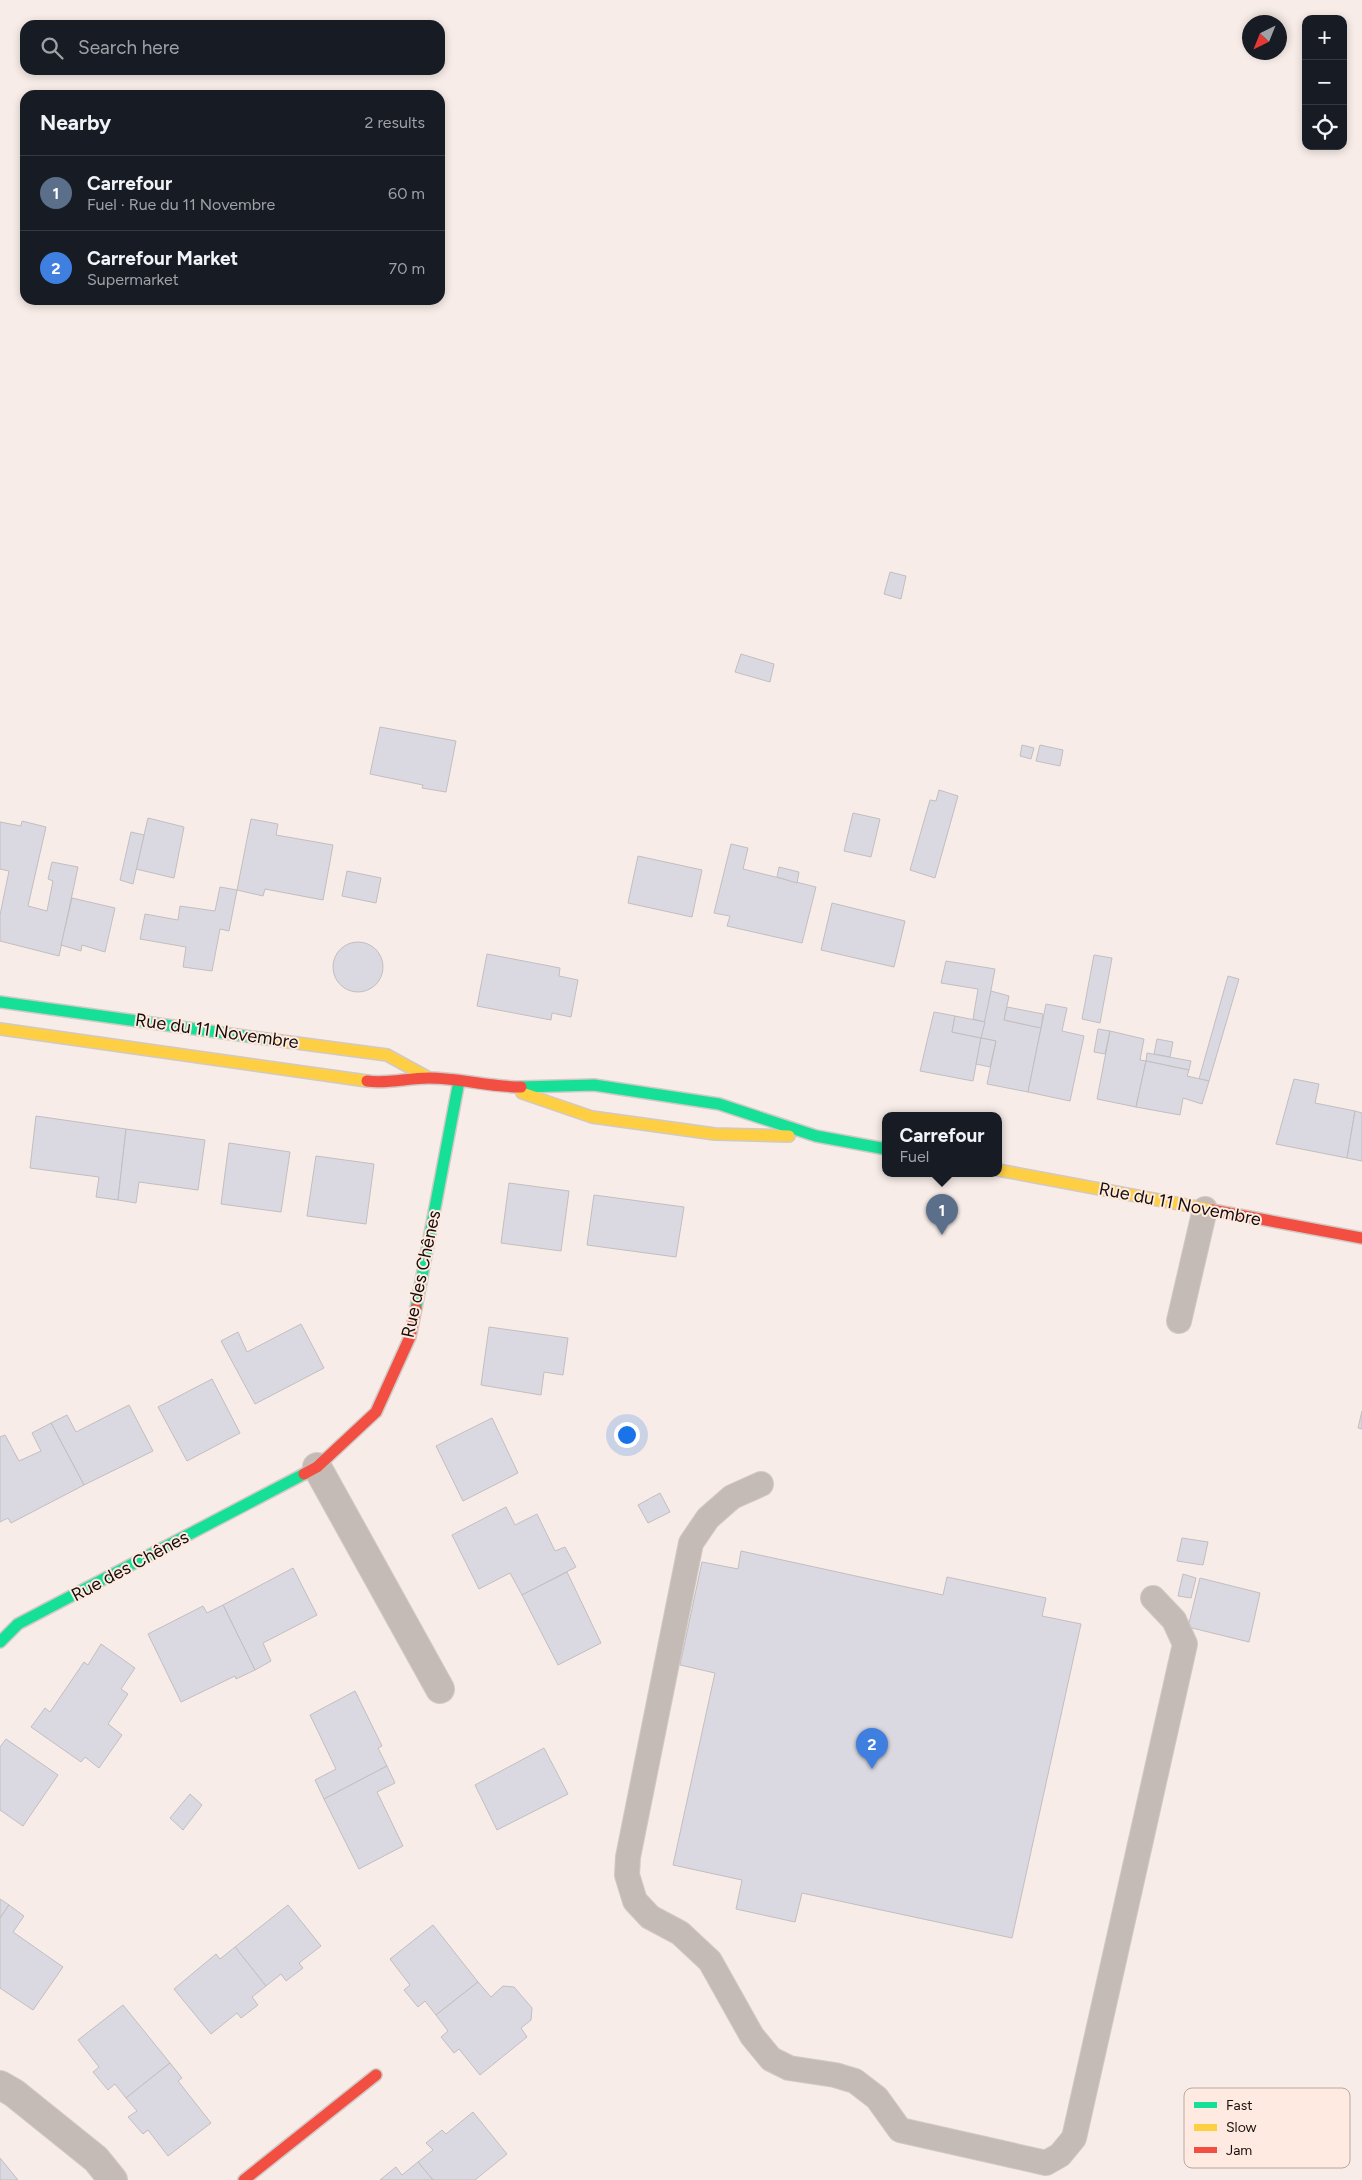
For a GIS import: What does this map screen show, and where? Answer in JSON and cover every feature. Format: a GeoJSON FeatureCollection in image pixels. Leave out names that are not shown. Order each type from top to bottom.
{"type":"FeatureCollection","features":[{"type":"Feature","properties":{"kind":"main road","name":"Rue du 11 Novembre"},"geometry":{"type":"LineString","coordinates":[[0,1002],[387,1055],[429,1078]]}},
{"type":"Feature","properties":{"kind":"main road","name":"Rue du 11 Novembre"},"geometry":{"type":"LineString","coordinates":[[0,1030],[384,1083],[429,1078],[504,1087],[594,1085],[718,1104],[816,1136],[882,1148]]}},
{"type":"Feature","properties":{"kind":"main road","name":"Rue des Chênes"},"geometry":{"type":"LineString","coordinates":[[0,1642],[18,1624],[317,1467],[376,1412],[410,1337],[459,1081]]}},
{"type":"Feature","properties":{"kind":"main road","name":"Rue du 11 Novembre"},"geometry":{"type":"LineString","coordinates":[[504,1087],[592,1117],[715,1134],[816,1136]]}},
{"type":"Feature","properties":{"kind":"main road","name":"Rue du 11 Novembre"},"geometry":{"type":"LineString","coordinates":[[1002,1171],[1362,1238]]}},
{"type":"Feature","properties":{"kind":"main road"},"geometry":{"type":"LineString","coordinates":[[244,2180],[376,2075]]}},
{"type":"Feature","properties":{"kind":"street"},"geometry":{"type":"LineString","coordinates":[[317,1467],[440,1689]]}},
{"type":"Feature","properties":{"kind":"street"},"geometry":{"type":"LineString","coordinates":[[0,2084],[14,2093],[96,2159],[113,2180]]}},
{"type":"Feature","properties":{"kind":"lane"},"geometry":{"type":"LineString","coordinates":[[1178,1321],[1205,1209]]}},
{"type":"Feature","properties":{"kind":"lane"},"geometry":{"type":"LineString","coordinates":[[761,1484],[732,1497],[708,1518],[691,1543],[628,1857],[627,1875],[634,1901],[650,1917],[680,1933],[710,1961],[752,2036],[771,2059],[789,2068],[835,2075],[855,2081],[878,2098],[900,2130],[1046,2163],[1060,2156],[1074,2138],[1185,1644],[1174,1620],[1153,1598]]}},
{"type":"Feature","properties":{"kind":"building"},"geometry":{"type":"Polygon","coordinates":[[[890,572],[906,576],[901,599],[884,594],[890,572]]]}},
{"type":"Feature","properties":{"kind":"building"},"geometry":{"type":"Polygon","coordinates":[[[741,654],[774,664],[770,682],[735,672],[741,654]]]}},
{"type":"Feature","properties":{"kind":"building"},"geometry":{"type":"Polygon","coordinates":[[[380,727],[456,741],[446,792],[422,788],[423,785],[370,774],[380,727]]]}},
{"type":"Feature","properties":{"kind":"building"},"geometry":{"type":"Polygon","coordinates":[[[1022,745],[1034,748],[1031,759],[1020,756],[1022,745]]]}},
{"type":"Feature","properties":{"kind":"building"},"geometry":{"type":"Polygon","coordinates":[[[1040,745],[1063,750],[1060,766],[1036,761],[1040,745]]]}},
{"type":"Feature","properties":{"kind":"building"},"geometry":{"type":"Polygon","coordinates":[[[939,790],[958,796],[935,878],[910,870],[930,800],[936,801],[939,790]]]}},
{"type":"Feature","properties":{"kind":"building"},"geometry":{"type":"Polygon","coordinates":[[[853,813],[880,819],[871,857],[844,851],[853,813]]]}},
{"type":"Feature","properties":{"kind":"building"},"geometry":{"type":"Polygon","coordinates":[[[148,818],[184,827],[174,878],[136,869],[148,818]]]}},
{"type":"Feature","properties":{"kind":"building"},"geometry":{"type":"Polygon","coordinates":[[[251,819],[278,824],[276,835],[333,845],[323,900],[265,889],[263,896],[237,890],[251,819]]]}},
{"type":"Feature","properties":{"kind":"building"},"geometry":{"type":"Polygon","coordinates":[[[22,821],[46,827],[28,906],[47,911],[53,881],[48,879],[52,862],[78,867],[59,956],[0,941],[0,915],[9,871],[0,869],[0,822],[21,826],[22,821]]]}},
{"type":"Feature","properties":{"kind":"building"},"geometry":{"type":"Polygon","coordinates":[[[131,832],[144,835],[133,884],[120,880],[131,832]]]}},
{"type":"Feature","properties":{"kind":"building"},"geometry":{"type":"Polygon","coordinates":[[[731,844],[748,848],[743,869],[816,887],[802,943],[727,926],[730,916],[714,913],[731,844]]]}},
{"type":"Feature","properties":{"kind":"building"},"geometry":{"type":"Polygon","coordinates":[[[638,856],[702,870],[692,917],[628,903],[638,856]]]}},
{"type":"Feature","properties":{"kind":"building"},"geometry":{"type":"Polygon","coordinates":[[[779,867],[799,872],[797,883],[777,877],[779,867]]]}},
{"type":"Feature","properties":{"kind":"building"},"geometry":{"type":"Polygon","coordinates":[[[347,871],[381,878],[376,903],[342,896],[347,871]]]}},
{"type":"Feature","properties":{"kind":"building"},"geometry":{"type":"Polygon","coordinates":[[[220,887],[237,890],[229,931],[220,929],[212,971],[183,967],[186,947],[140,939],[145,914],[178,920],[180,906],[215,911],[220,887]]]}},
{"type":"Feature","properties":{"kind":"building"},"geometry":{"type":"Polygon","coordinates":[[[72,898],[115,908],[105,952],[82,945],[81,951],[61,945],[72,898]]]}},
{"type":"Feature","properties":{"kind":"building"},"geometry":{"type":"Polygon","coordinates":[[[832,903],[905,921],[894,967],[821,950],[832,903]]]}},
{"type":"Feature","properties":{"kind":"building"},"geometry":{"type":"Polygon","coordinates":[[[353,942],[363,942],[376,949],[383,962],[383,972],[376,985],[363,992],[353,992],[344,988],[337,981],[333,972],[333,962],[337,953],[344,946],[353,942]]]}},
{"type":"Feature","properties":{"kind":"building"},"geometry":{"type":"Polygon","coordinates":[[[487,954],[560,968],[559,976],[578,980],[571,1017],[552,1013],[551,1020],[477,1006],[487,954]]]}},
{"type":"Feature","properties":{"kind":"building"},"geometry":{"type":"Polygon","coordinates":[[[1094,955],[1112,958],[1100,1023],[1082,1019],[1094,955]]]}},
{"type":"Feature","properties":{"kind":"building"},"geometry":{"type":"Polygon","coordinates":[[[946,961],[995,969],[985,1022],[973,1019],[978,989],[941,983],[946,961]]]}},
{"type":"Feature","properties":{"kind":"building"},"geometry":{"type":"Polygon","coordinates":[[[1228,976],[1239,979],[1209,1081],[1199,1079],[1228,976]]]}},
{"type":"Feature","properties":{"kind":"building"},"geometry":{"type":"Polygon","coordinates":[[[991,991],[1009,996],[1004,1020],[1041,1028],[1028,1092],[987,1084],[996,1041],[981,1038],[991,991]]]}},
{"type":"Feature","properties":{"kind":"building"},"geometry":{"type":"Polygon","coordinates":[[[1046,1004],[1067,1008],[1062,1031],[1084,1036],[1070,1101],[1028,1092],[1046,1004]]]}},
{"type":"Feature","properties":{"kind":"building"},"geometry":{"type":"Polygon","coordinates":[[[1007,1007],[1043,1014],[1041,1028],[1004,1020],[1007,1007]]]}},
{"type":"Feature","properties":{"kind":"building"},"geometry":{"type":"Polygon","coordinates":[[[934,1012],[955,1016],[952,1032],[981,1038],[973,1081],[920,1071],[934,1012]]]}},
{"type":"Feature","properties":{"kind":"building"},"geometry":{"type":"Polygon","coordinates":[[[955,1016],[985,1022],[981,1038],[952,1032],[955,1016]]]}},
{"type":"Feature","properties":{"kind":"building"},"geometry":{"type":"Polygon","coordinates":[[[1098,1029],[1110,1031],[1105,1054],[1094,1052],[1098,1029]]]}},
{"type":"Feature","properties":{"kind":"building"},"geometry":{"type":"Polygon","coordinates":[[[1110,1031],[1144,1039],[1140,1060],[1146,1061],[1136,1107],[1097,1099],[1110,1031]]]}},
{"type":"Feature","properties":{"kind":"building"},"geometry":{"type":"Polygon","coordinates":[[[981,1038],[996,1041],[990,1067],[976,1064],[981,1038]]]}},
{"type":"Feature","properties":{"kind":"building"},"geometry":{"type":"Polygon","coordinates":[[[1157,1039],[1173,1042],[1170,1057],[1154,1054],[1157,1039]]]}},
{"type":"Feature","properties":{"kind":"building"},"geometry":{"type":"Polygon","coordinates":[[[1147,1053],[1191,1061],[1189,1070],[1146,1061],[1147,1053]]]}},
{"type":"Feature","properties":{"kind":"building"},"geometry":{"type":"Polygon","coordinates":[[[1146,1061],[1189,1070],[1187,1076],[1209,1081],[1202,1104],[1183,1098],[1180,1115],[1136,1107],[1146,1061]]]}},
{"type":"Feature","properties":{"kind":"building"},"geometry":{"type":"Polygon","coordinates":[[[1294,1079],[1319,1084],[1315,1103],[1355,1111],[1347,1158],[1276,1144],[1294,1079]]]}},
{"type":"Feature","properties":{"kind":"building"},"geometry":{"type":"Polygon","coordinates":[[[1355,1111],[1362,1113],[1362,1161],[1347,1158],[1355,1111]]]}},
{"type":"Feature","properties":{"kind":"building"},"geometry":{"type":"Polygon","coordinates":[[[36,1116],[126,1129],[118,1200],[96,1197],[99,1177],[30,1168],[36,1116]]]}},
{"type":"Feature","properties":{"kind":"building"},"geometry":{"type":"Polygon","coordinates":[[[126,1129],[205,1140],[198,1190],[139,1182],[136,1203],[118,1200],[126,1129]]]}},
{"type":"Feature","properties":{"kind":"building"},"geometry":{"type":"Polygon","coordinates":[[[229,1143],[290,1152],[281,1212],[221,1204],[229,1143]]]}},
{"type":"Feature","properties":{"kind":"building"},"geometry":{"type":"Polygon","coordinates":[[[316,1156],[374,1164],[366,1224],[307,1216],[316,1156]]]}},
{"type":"Feature","properties":{"kind":"building"},"geometry":{"type":"Polygon","coordinates":[[[509,1183],[569,1191],[561,1251],[501,1243],[509,1183]]]}},
{"type":"Feature","properties":{"kind":"building"},"geometry":{"type":"Polygon","coordinates":[[[594,1195],[684,1207],[676,1257],[587,1245],[594,1195]]]}},
{"type":"Feature","properties":{"kind":"building"},"geometry":{"type":"Polygon","coordinates":[[[301,1324],[324,1368],[255,1404],[221,1341],[238,1332],[247,1352],[301,1324]]]}},
{"type":"Feature","properties":{"kind":"building"},"geometry":{"type":"Polygon","coordinates":[[[489,1327],[568,1338],[563,1375],[544,1372],[541,1395],[481,1385],[489,1327]]]}},
{"type":"Feature","properties":{"kind":"building"},"geometry":{"type":"Polygon","coordinates":[[[212,1379],[240,1433],[187,1461],[158,1407],[212,1379]]]}},
{"type":"Feature","properties":{"kind":"building"},"geometry":{"type":"Polygon","coordinates":[[[129,1405],[153,1451],[84,1485],[51,1423],[67,1415],[76,1432],[129,1405]]]}},
{"type":"Feature","properties":{"kind":"building"},"geometry":{"type":"Polygon","coordinates":[[[1362,1411],[1362,1429],[1358,1428],[1362,1411]]]}},
{"type":"Feature","properties":{"kind":"building"},"geometry":{"type":"Polygon","coordinates":[[[492,1418],[518,1473],[463,1501],[436,1446],[492,1418]]]}},
{"type":"Feature","properties":{"kind":"building"},"geometry":{"type":"Polygon","coordinates":[[[51,1423],[84,1485],[11,1523],[8,1518],[0,1522],[0,1437],[5,1435],[19,1461],[41,1451],[32,1433],[51,1423]]]}},
{"type":"Feature","properties":{"kind":"building"},"geometry":{"type":"Polygon","coordinates":[[[660,1493],[670,1512],[648,1523],[638,1505],[660,1493]]]}},
{"type":"Feature","properties":{"kind":"building"},"geometry":{"type":"Polygon","coordinates":[[[506,1507],[515,1525],[537,1514],[555,1551],[565,1547],[576,1567],[522,1595],[510,1573],[479,1589],[452,1535],[506,1507]]]}},
{"type":"Feature","properties":{"kind":"building"},"geometry":{"type":"Polygon","coordinates":[[[1182,1538],[1208,1542],[1203,1565],[1177,1561],[1182,1538]]]}},
{"type":"Feature","properties":{"kind":"building"},"geometry":{"type":"Polygon","coordinates":[[[741,1551],[943,1595],[947,1577],[1046,1598],[1042,1616],[1081,1624],[1012,1938],[802,1893],[795,1922],[736,1909],[742,1880],[673,1865],[715,1673],[680,1665],[702,1562],[738,1569],[741,1551]]]}},
{"type":"Feature","properties":{"kind":"building"},"geometry":{"type":"Polygon","coordinates":[[[293,1568],[317,1615],[263,1643],[271,1661],[255,1670],[223,1605],[293,1568]]]}},
{"type":"Feature","properties":{"kind":"building"},"geometry":{"type":"Polygon","coordinates":[[[567,1572],[601,1643],[558,1665],[522,1595],[567,1572]]]}},
{"type":"Feature","properties":{"kind":"building"},"geometry":{"type":"Polygon","coordinates":[[[1183,1574],[1196,1578],[1191,1598],[1178,1596],[1183,1574]]]}},
{"type":"Feature","properties":{"kind":"building"},"geometry":{"type":"Polygon","coordinates":[[[1200,1578],[1260,1593],[1249,1642],[1188,1627],[1200,1578]]]}},
{"type":"Feature","properties":{"kind":"building"},"geometry":{"type":"Polygon","coordinates":[[[223,1605],[255,1670],[236,1679],[235,1676],[181,1702],[148,1634],[203,1606],[207,1613],[223,1605]]]}},
{"type":"Feature","properties":{"kind":"building"},"geometry":{"type":"Polygon","coordinates":[[[101,1644],[135,1668],[121,1689],[128,1694],[108,1724],[122,1735],[99,1768],[85,1757],[81,1762],[31,1727],[45,1708],[50,1712],[84,1662],[88,1665],[101,1644]]]}},
{"type":"Feature","properties":{"kind":"building"},"geometry":{"type":"Polygon","coordinates":[[[355,1691],[382,1746],[378,1748],[387,1766],[324,1799],[315,1780],[336,1769],[310,1715],[355,1691]]]}},
{"type":"Feature","properties":{"kind":"building"},"geometry":{"type":"Polygon","coordinates":[[[6,1739],[58,1775],[23,1826],[0,1810],[0,1747],[6,1739]]]}},
{"type":"Feature","properties":{"kind":"building"},"geometry":{"type":"Polygon","coordinates":[[[544,1748],[568,1794],[497,1830],[475,1785],[544,1748]]]}},
{"type":"Feature","properties":{"kind":"building"},"geometry":{"type":"Polygon","coordinates":[[[387,1766],[395,1783],[377,1792],[403,1846],[359,1869],[324,1799],[387,1766]]]}},
{"type":"Feature","properties":{"kind":"building"},"geometry":{"type":"Polygon","coordinates":[[[190,1794],[202,1805],[183,1830],[170,1818],[190,1794]]]}},
{"type":"Feature","properties":{"kind":"building"},"geometry":{"type":"Polygon","coordinates":[[[0,1899],[9,1905],[0,1918],[0,1899]]]}},
{"type":"Feature","properties":{"kind":"building"},"geometry":{"type":"Polygon","coordinates":[[[9,1905],[24,1916],[13,1932],[63,1967],[33,2010],[0,1988],[0,1918],[9,1905]]]}},
{"type":"Feature","properties":{"kind":"building"},"geometry":{"type":"Polygon","coordinates":[[[288,1905],[321,1946],[299,1963],[303,1968],[286,1981],[281,1974],[266,1986],[235,1947],[288,1905]]]}},
{"type":"Feature","properties":{"kind":"building"},"geometry":{"type":"Polygon","coordinates":[[[433,1925],[478,1982],[436,2015],[425,2001],[418,2007],[404,1990],[410,1985],[390,1959],[433,1925]]]}},
{"type":"Feature","properties":{"kind":"building"},"geometry":{"type":"Polygon","coordinates":[[[235,1947],[266,1986],[252,1997],[258,2005],[241,2018],[237,2013],[211,2034],[174,1989],[216,1954],[220,1959],[235,1947]]]}},
{"type":"Feature","properties":{"kind":"building"},"geometry":{"type":"Polygon","coordinates":[[[478,1982],[491,1997],[503,1986],[514,1987],[532,2008],[531,2020],[521,2028],[527,2037],[480,2075],[459,2049],[454,2053],[441,2037],[448,2031],[436,2015],[478,1982]]]}},
{"type":"Feature","properties":{"kind":"building"},"geometry":{"type":"Polygon","coordinates":[[[123,2005],[170,2063],[126,2098],[115,2084],[108,2090],[93,2072],[99,2067],[78,2040],[123,2005]]]}},
{"type":"Feature","properties":{"kind":"building"},"geometry":{"type":"Polygon","coordinates":[[[170,2063],[182,2078],[178,2081],[211,2123],[168,2156],[148,2130],[143,2134],[128,2117],[137,2111],[126,2098],[170,2063]]]}},
{"type":"Feature","properties":{"kind":"building"},"geometry":{"type":"Polygon","coordinates":[[[473,2112],[507,2154],[475,2180],[433,2180],[418,2162],[433,2150],[426,2143],[442,2130],[446,2134],[473,2112]]]}},
{"type":"Feature","properties":{"kind":"building"},"geometry":{"type":"Polygon","coordinates":[[[0,2158],[18,2180],[0,2180],[0,2158]]]}},
{"type":"Feature","properties":{"kind":"building"},"geometry":{"type":"Polygon","coordinates":[[[418,2162],[433,2180],[380,2180],[396,2167],[402,2175],[418,2162]]]}},
{"type":"Feature","properties":{"kind":"traffic: fast"},"geometry":{"type":"LineString","coordinates":[[0,1002],[274,1040]]}},
{"type":"Feature","properties":{"kind":"traffic: fast"},"geometry":{"type":"LineString","coordinates":[[416,1308],[459,1081]]}},
{"type":"Feature","properties":{"kind":"traffic: fast"},"geometry":{"type":"LineString","coordinates":[[521,1087],[594,1085],[719,1104],[816,1136],[882,1148]]}},
{"type":"Feature","properties":{"kind":"traffic: fast"},"geometry":{"type":"LineString","coordinates":[[0,1642],[18,1624],[304,1474]]}},
{"type":"Feature","properties":{"kind":"traffic: slow"},"geometry":{"type":"LineString","coordinates":[[0,1029],[367,1081]]}},
{"type":"Feature","properties":{"kind":"traffic: slow"},"geometry":{"type":"LineString","coordinates":[[274,1040],[387,1055],[429,1078]]}},
{"type":"Feature","properties":{"kind":"traffic: slow"},"geometry":{"type":"LineString","coordinates":[[522,1093],[592,1117],[715,1134],[789,1136]]}},
{"type":"Feature","properties":{"kind":"traffic: slow"},"geometry":{"type":"LineString","coordinates":[[1002,1171],[1212,1210]]}},
{"type":"Feature","properties":{"kind":"traffic: jam"},"geometry":{"type":"LineString","coordinates":[[367,1081],[382,1082],[440,1078],[498,1086],[521,1087]]}},
{"type":"Feature","properties":{"kind":"traffic: jam"},"geometry":{"type":"LineString","coordinates":[[1212,1210],[1362,1238]]}},
{"type":"Feature","properties":{"kind":"traffic: jam"},"geometry":{"type":"LineString","coordinates":[[304,1474],[317,1467],[376,1412],[410,1337],[416,1308]]}},
{"type":"Feature","properties":{"kind":"traffic: jam"},"geometry":{"type":"LineString","coordinates":[[244,2180],[376,2075]]}},
{"type":"Feature","properties":{"kind":"place","name":"Carrefour"},"geometry":{"type":"Point","coordinates":[942,1235]}},
{"type":"Feature","properties":{"kind":"place","name":"Carrefour Market"},"geometry":{"type":"Point","coordinates":[872,1769]}}]}
